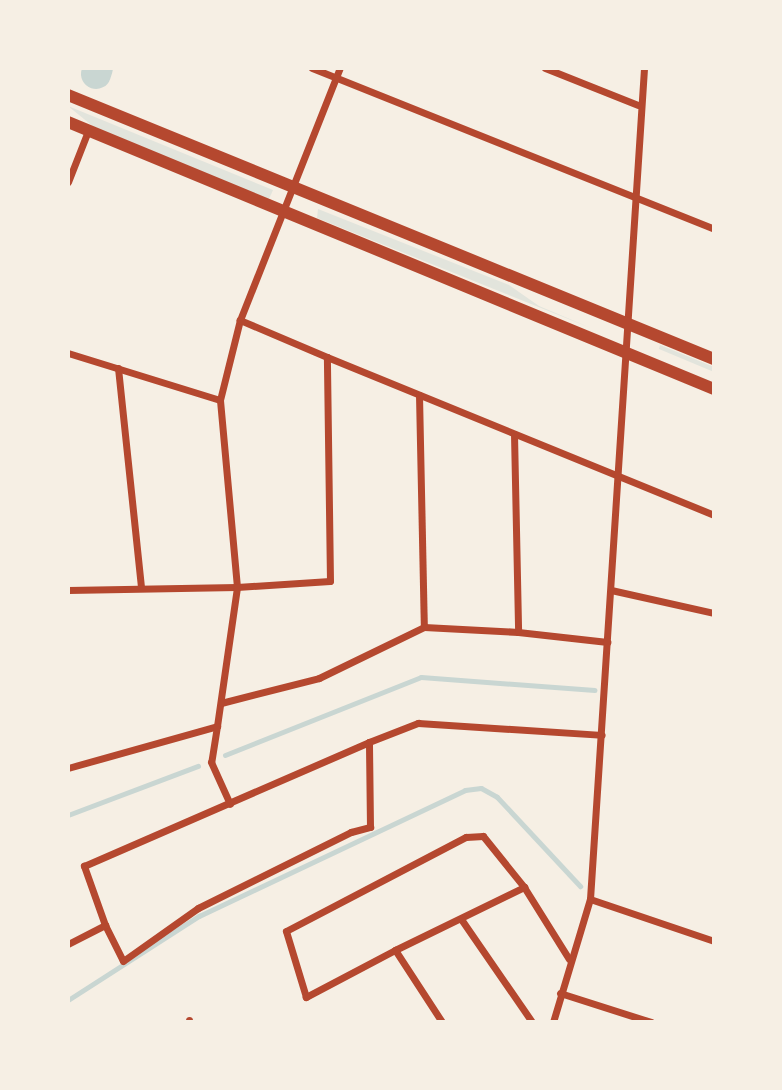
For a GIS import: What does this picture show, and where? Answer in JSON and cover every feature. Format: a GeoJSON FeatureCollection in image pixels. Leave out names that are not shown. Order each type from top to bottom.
{"type":"FeatureCollection","features":[{"type":"Feature","properties":{"kind":"street"},"geometry":{"type":"LineString","coordinates":[[312,68],[714,229]]}},
{"type":"Feature","properties":{"kind":"street"},"geometry":{"type":"LineString","coordinates":[[230,804],[211,762],[237,587],[220,400],[240,320],[340,68]]}},
{"type":"Feature","properties":{"kind":"street"},"geometry":{"type":"LineString","coordinates":[[545,68],[638,105]]}},
{"type":"Feature","properties":{"kind":"street"},"geometry":{"type":"LineString","coordinates":[[554,1022],[569,959],[590,899],[611,590],[638,105],[644,68]]}},
{"type":"Feature","properties":{"kind":"street"},"geometry":{"type":"LineString","coordinates":[[68,95],[714,359]]}},
{"type":"Feature","properties":{"kind":"street"},"geometry":{"type":"LineString","coordinates":[[68,122],[714,390]]}},
{"type":"Feature","properties":{"kind":"street"},"geometry":{"type":"LineString","coordinates":[[68,182],[88,131]]}},
{"type":"Feature","properties":{"kind":"street"},"geometry":{"type":"LineString","coordinates":[[240,320],[714,516]]}},
{"type":"Feature","properties":{"kind":"street"},"geometry":{"type":"LineString","coordinates":[[68,354],[220,400]]}},
{"type":"Feature","properties":{"kind":"street"},"geometry":{"type":"LineString","coordinates":[[68,590],[237,587],[330,580],[327,357]]}},
{"type":"Feature","properties":{"kind":"street"},"geometry":{"type":"LineString","coordinates":[[118,368],[141,588]]}},
{"type":"Feature","properties":{"kind":"street"},"geometry":{"type":"LineString","coordinates":[[419,395],[424,627]]}},
{"type":"Feature","properties":{"kind":"street"},"geometry":{"type":"LineString","coordinates":[[514,434],[518,632]]}},
{"type":"Feature","properties":{"kind":"street"},"geometry":{"type":"LineString","coordinates":[[611,590],[714,613]]}},
{"type":"Feature","properties":{"kind":"street"},"geometry":{"type":"LineString","coordinates":[[221,703],[319,678],[424,627],[518,632],[607,642]]}},
{"type":"Feature","properties":{"kind":"street"},"geometry":{"type":"LineString","coordinates":[[369,742],[370,827],[351,832],[198,908],[123,961],[105,925],[84,866],[369,742],[418,723],[602,735]]}},
{"type":"Feature","properties":{"kind":"street"},"geometry":{"type":"LineString","coordinates":[[68,768],[217,726]]}},
{"type":"Feature","properties":{"kind":"street"},"geometry":{"type":"LineString","coordinates":[[524,887],[306,997],[286,931],[466,837],[483,836],[524,887],[569,959]]}},
{"type":"Feature","properties":{"kind":"street"},"geometry":{"type":"LineString","coordinates":[[590,899],[714,941]]}},
{"type":"Feature","properties":{"kind":"street"},"geometry":{"type":"LineString","coordinates":[[461,919],[533,1022]]}},
{"type":"Feature","properties":{"kind":"street"},"geometry":{"type":"LineString","coordinates":[[68,944],[105,925]]}},
{"type":"Feature","properties":{"kind":"street"},"geometry":{"type":"LineString","coordinates":[[395,950],[442,1022]]}},
{"type":"Feature","properties":{"kind":"street"},"geometry":{"type":"LineString","coordinates":[[560,993],[651,1022]]}},
{"type":"Feature","properties":{"kind":"shaded area"},"geometry":{"type":"Polygon","coordinates":[[[68,106],[273,190],[269,199],[95,128],[68,106]]]}},
{"type":"Feature","properties":{"kind":"shaded area"},"geometry":{"type":"Polygon","coordinates":[[[318,209],[509,285],[539,306],[591,328],[317,218],[318,209]]]}},
{"type":"Feature","properties":{"kind":"shaded area"},"geometry":{"type":"Polygon","coordinates":[[[660,345],[714,367],[714,372],[659,349],[660,345]]]}},
{"type":"Feature","properties":{"kind":"waterway"},"geometry":{"type":"LineString","coordinates":[[96,74],[98,68]]}},
{"type":"Feature","properties":{"kind":"waterway"},"geometry":{"type":"LineString","coordinates":[[225,755],[421,677],[595,690]]}},
{"type":"Feature","properties":{"kind":"waterway"},"geometry":{"type":"LineString","coordinates":[[68,815],[198,766]]}},
{"type":"Feature","properties":{"kind":"waterway"},"geometry":{"type":"LineString","coordinates":[[68,1000],[199,916],[465,790],[481,788],[497,797],[580,886]]}}]}
